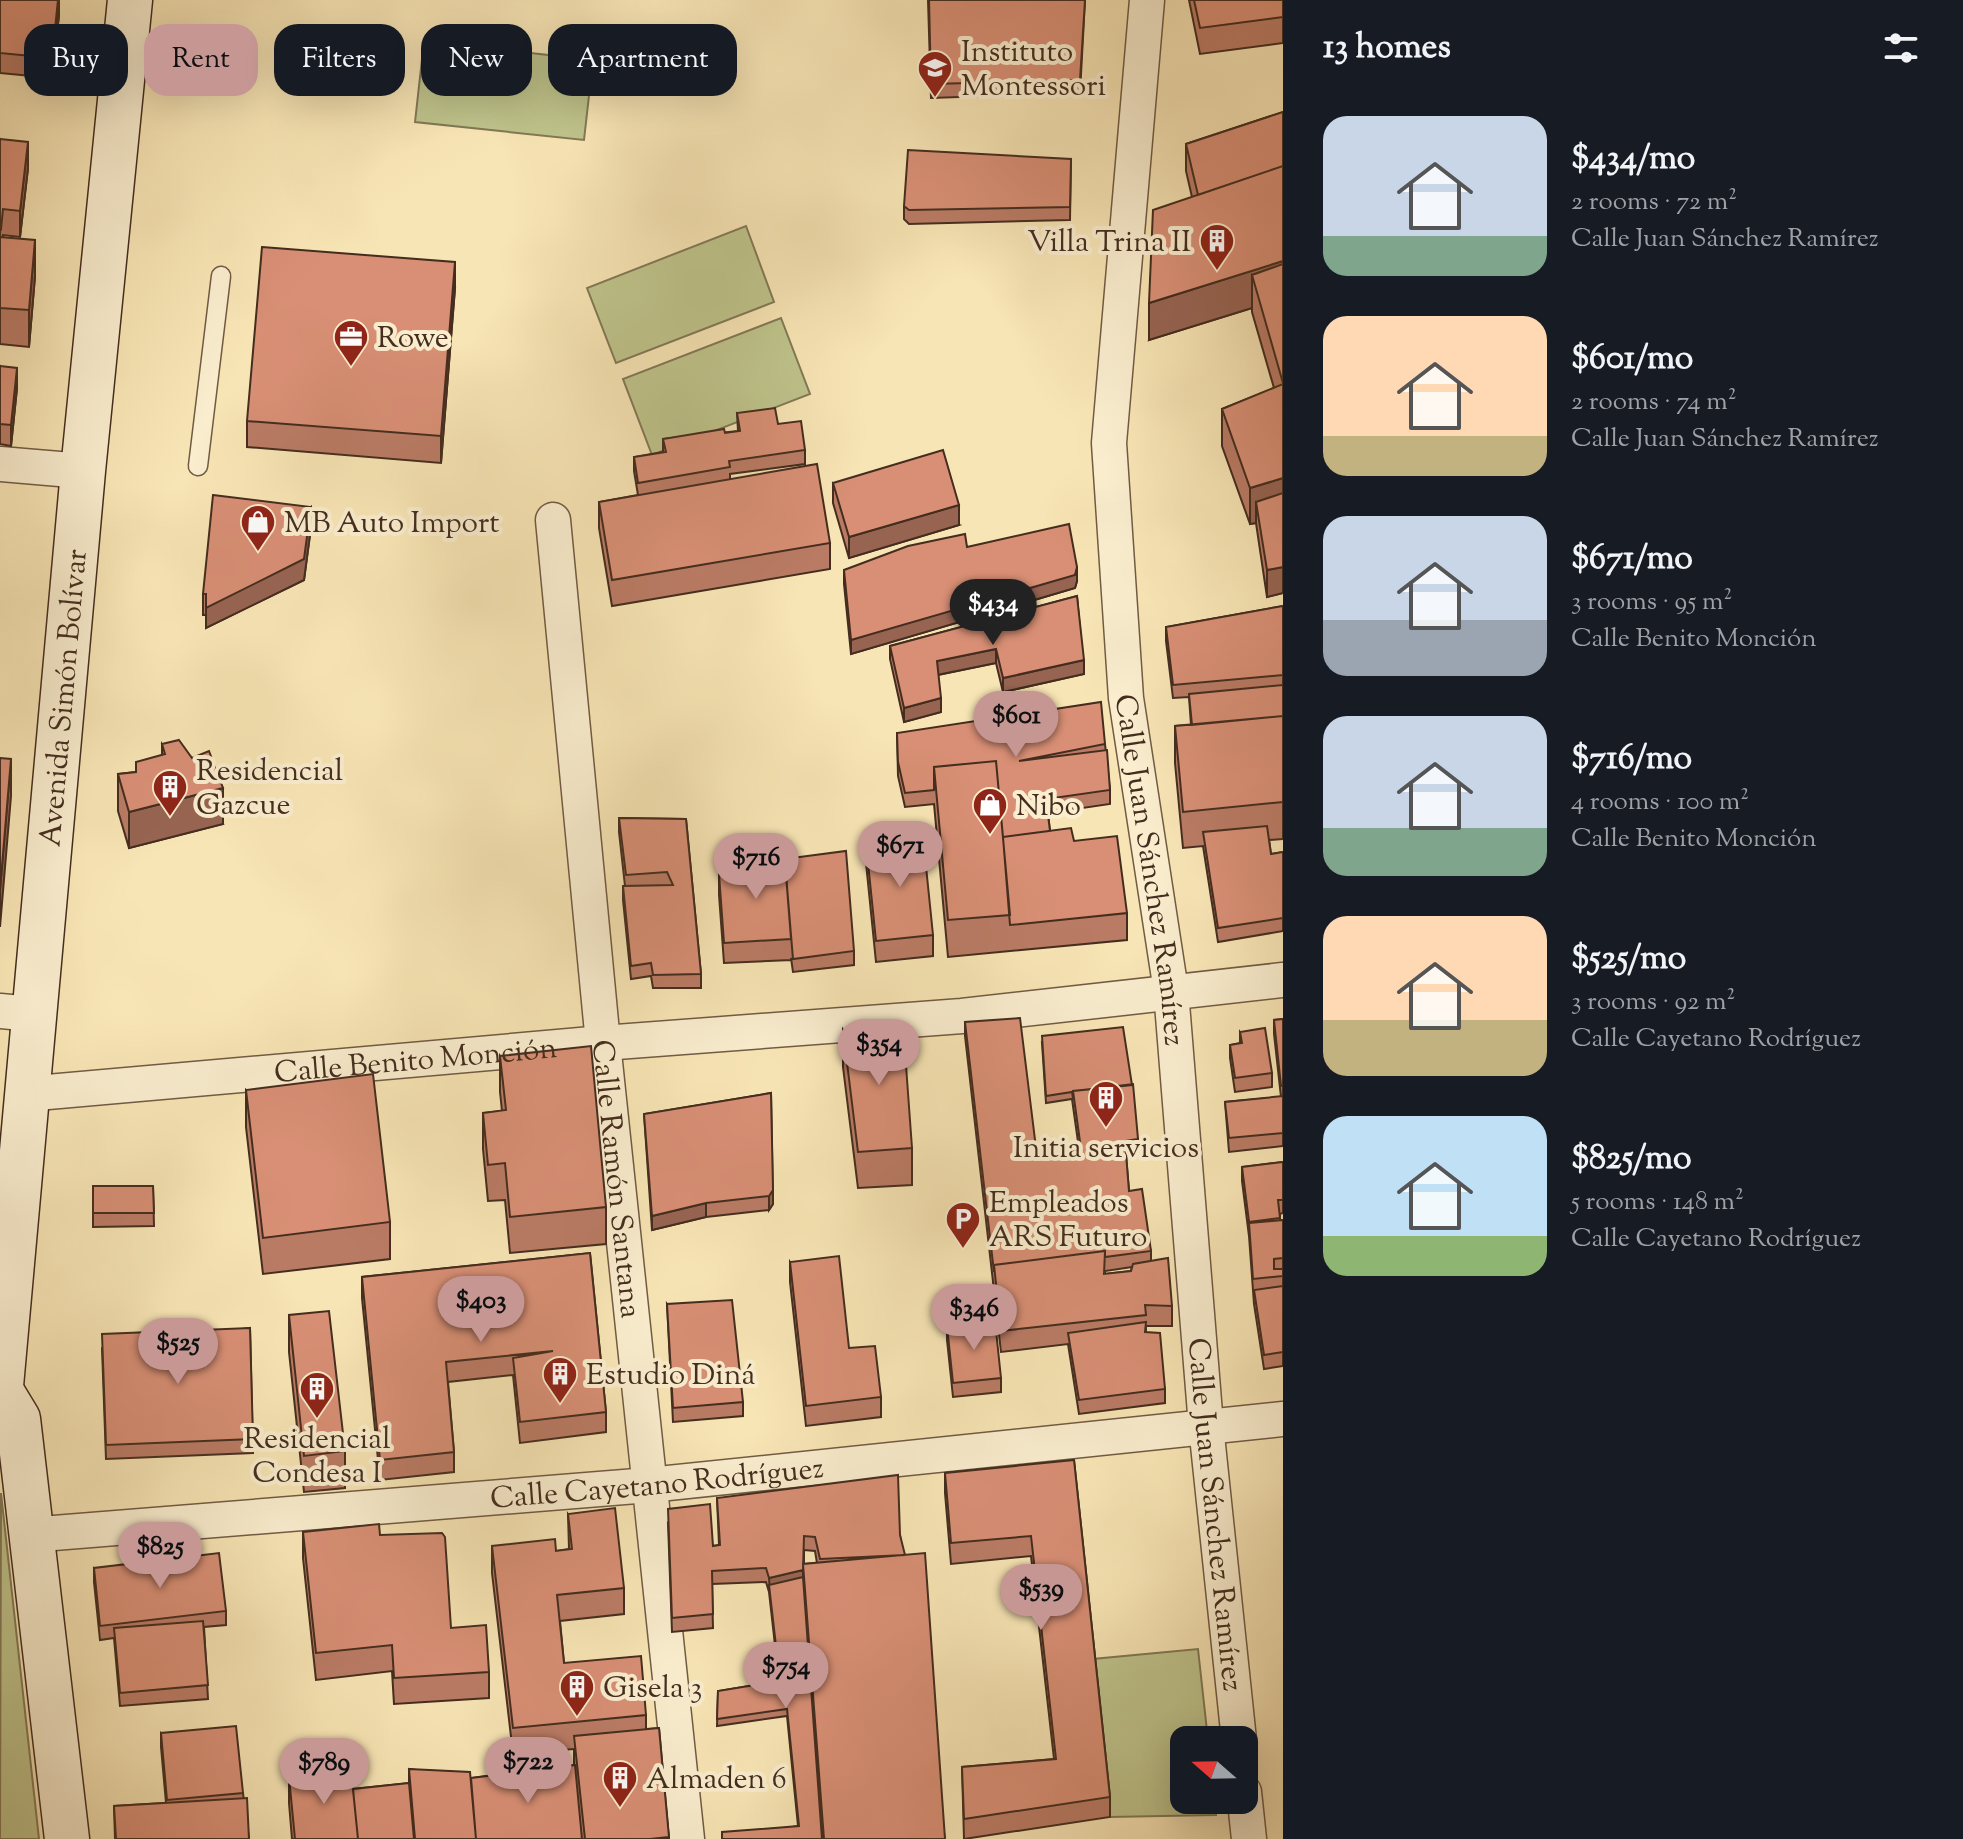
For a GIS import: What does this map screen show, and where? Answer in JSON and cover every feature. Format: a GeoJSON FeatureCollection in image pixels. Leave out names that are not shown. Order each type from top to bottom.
{"type":"FeatureCollection","features":[{"type":"Feature","properties":{"kind":"main road","name":"Avenida Simón Bolívar"},"geometry":{"type":"LineString","coordinates":[[0,1397],[25,1094],[16,1012],[83,471],[130,0]]}},
{"type":"Feature","properties":{"kind":"main road"},"geometry":{"type":"LineString","coordinates":[[1,1391],[18,1419],[29,1535],[67,1839]]}},
{"type":"Feature","properties":{"kind":"street","name":"Calle Juan Sánchez Ramírez"},"geometry":{"type":"LineString","coordinates":[[1147,0],[1109,443],[1126,698],[1171,991],[1206,1426],[1238,1726]]}},
{"type":"Feature","properties":{"kind":"street"},"geometry":{"type":"LineString","coordinates":[[0,464],[83,471]]}},
{"type":"Feature","properties":{"kind":"street","name":"Calle Ramón Santana"},"geometry":{"type":"LineString","coordinates":[[553,520],[603,1043],[687,1839]]}},
{"type":"Feature","properties":{"kind":"street","name":"Calle Benito Monción"},"geometry":{"type":"LineString","coordinates":[[25,1094],[603,1043],[962,1016],[1283,980]]}},
{"type":"Feature","properties":{"kind":"street","name":"Calle Cayetano Rodríguez"},"geometry":{"type":"LineString","coordinates":[[29,1535],[649,1485],[1283,1419]]}},
{"type":"Feature","properties":{"kind":"street"},"geometry":{"type":"LineString","coordinates":[[1246,1814],[1249,1839]]}},
{"type":"Feature","properties":{"kind":"lane"},"geometry":{"type":"LineString","coordinates":[[198,466],[221,276]]}},
{"type":"Feature","properties":{"kind":"green space"},"geometry":{"type":"Polygon","coordinates":[[[532,53],[548,55],[548,96],[589,96],[584,140],[415,122],[421,68],[421,96],[532,96],[532,53]]]}},
{"type":"Feature","properties":{"kind":"green space"},"geometry":{"type":"Polygon","coordinates":[[[746,226],[774,302],[616,363],[587,288],[746,226]]]}},
{"type":"Feature","properties":{"kind":"green space"},"geometry":{"type":"Polygon","coordinates":[[[781,318],[810,394],[652,455],[623,379],[781,318]]]}},
{"type":"Feature","properties":{"kind":"green space"},"geometry":{"type":"Polygon","coordinates":[[[1,1493],[39,1839],[0,1839],[1,1493]]]}},
{"type":"Feature","properties":{"kind":"green space"},"geometry":{"type":"Polygon","coordinates":[[[1198,1649],[1206,1726],[1170,1726],[1170,1814],[1216,1815],[1110,1817],[1093,1659],[1198,1649]]]}},
{"type":"Feature","properties":{"kind":"building"},"geometry":{"type":"Polygon","coordinates":[[[0,0],[58,0],[56,24],[24,24],[24,55],[0,53],[0,0]]]}},
{"type":"Feature","properties":{"kind":"building"},"geometry":{"type":"Polygon","coordinates":[[[929,0],[1085,0],[1080,80],[931,84],[929,0]]]}},
{"type":"Feature","properties":{"kind":"building"},"geometry":{"type":"Polygon","coordinates":[[[1194,0],[1283,0],[1283,17],[1200,28],[1194,0]]]}},
{"type":"Feature","properties":{"kind":"building"},"geometry":{"type":"Polygon","coordinates":[[[1283,112],[1283,166],[1198,195],[1186,144],[1283,112]]]}},
{"type":"Feature","properties":{"kind":"building"},"geometry":{"type":"Polygon","coordinates":[[[0,139],[28,142],[20,211],[3,209],[1,229],[0,228],[0,139]]]}},
{"type":"Feature","properties":{"kind":"building"},"geometry":{"type":"Polygon","coordinates":[[[908,150],[1071,159],[1070,207],[909,210],[904,206],[908,150]]]}},
{"type":"Feature","properties":{"kind":"building","name":"Villa Trina II"},"geometry":{"type":"Polygon","coordinates":[[[1283,166],[1283,261],[1149,303],[1153,210],[1283,166]]]}},
{"type":"Feature","properties":{"kind":"building"},"geometry":{"type":"Polygon","coordinates":[[[0,237],[35,240],[29,310],[0,308],[0,237]]]}},
{"type":"Feature","properties":{"kind":"building","name":"Rowe"},"geometry":{"type":"Polygon","coordinates":[[[262,247],[455,262],[441,436],[247,421],[262,247]]]}},
{"type":"Feature","properties":{"kind":"building"},"geometry":{"type":"Polygon","coordinates":[[[1283,264],[1283,383],[1252,275],[1283,264]]]}},
{"type":"Feature","properties":{"kind":"building"},"geometry":{"type":"Polygon","coordinates":[[[0,366],[17,368],[11,425],[0,424],[0,366]]]}},
{"type":"Feature","properties":{"kind":"building"},"geometry":{"type":"Polygon","coordinates":[[[1283,384],[1283,478],[1250,488],[1222,409],[1283,384]]]}},
{"type":"Feature","properties":{"kind":"building"},"geometry":{"type":"Polygon","coordinates":[[[775,408],[778,424],[801,421],[805,450],[729,461],[730,467],[638,483],[634,457],[666,452],[663,439],[724,429],[725,433],[740,431],[737,413],[775,408]]]}},
{"type":"Feature","properties":{"kind":"building"},"geometry":{"type":"Polygon","coordinates":[[[943,450],[959,505],[849,537],[833,483],[943,450]]]}},
{"type":"Feature","properties":{"kind":"building"},"geometry":{"type":"Polygon","coordinates":[[[817,464],[830,543],[612,580],[599,502],[817,464]]]}},
{"type":"Feature","properties":{"kind":"building"},"geometry":{"type":"Polygon","coordinates":[[[1283,493],[1283,567],[1267,570],[1256,502],[1283,493]]]}},
{"type":"Feature","properties":{"kind":"building","name":"MB Auto Import"},"geometry":{"type":"Polygon","coordinates":[[[213,495],[311,507],[304,559],[206,608],[206,594],[203,594],[213,495]]]}},
{"type":"Feature","properties":{"kind":"building"},"geometry":{"type":"Polygon","coordinates":[[[1069,524],[1077,567],[1075,575],[851,640],[844,570],[908,546],[965,534],[967,547],[1069,524]]]}},
{"type":"Feature","properties":{"kind":"building"},"geometry":{"type":"Polygon","coordinates":[[[1077,596],[1084,660],[1003,678],[996,649],[937,661],[941,698],[904,708],[890,646],[1077,596]]]}},
{"type":"Feature","properties":{"kind":"building"},"geometry":{"type":"Polygon","coordinates":[[[1283,606],[1283,675],[1173,685],[1166,627],[1283,606]]]}},
{"type":"Feature","properties":{"kind":"building"},"geometry":{"type":"Polygon","coordinates":[[[1283,685],[1283,716],[1192,725],[1189,694],[1283,685]]]}},
{"type":"Feature","properties":{"kind":"building"},"geometry":{"type":"Polygon","coordinates":[[[1101,702],[1105,744],[1019,761],[1107,750],[1110,790],[1046,799],[1050,831],[1003,837],[996,761],[934,767],[934,790],[905,793],[898,762],[897,733],[1101,702]]]}},
{"type":"Feature","properties":{"kind":"building"},"geometry":{"type":"Polygon","coordinates":[[[1283,716],[1283,802],[1183,812],[1175,726],[1283,716]]]}},
{"type":"Feature","properties":{"kind":"building"},"geometry":{"type":"Polygon","coordinates":[[[179,740],[192,758],[209,751],[223,788],[129,812],[118,774],[136,772],[136,762],[165,754],[162,744],[179,740]]]}},
{"type":"Feature","properties":{"kind":"building"},"geometry":{"type":"Polygon","coordinates":[[[0,758],[11,759],[0,890],[0,758]]]}},
{"type":"Feature","properties":{"kind":"building"},"geometry":{"type":"Polygon","coordinates":[[[996,761],[1010,915],[948,920],[934,767],[996,761]]]}},
{"type":"Feature","properties":{"kind":"building"},"geometry":{"type":"Polygon","coordinates":[[[619,818],[686,819],[701,974],[653,975],[651,963],[631,966],[623,886],[673,885],[667,872],[626,875],[619,818]]]}},
{"type":"Feature","properties":{"kind":"building"},"geometry":{"type":"Polygon","coordinates":[[[1267,826],[1271,854],[1283,852],[1283,918],[1218,928],[1203,832],[1267,826]]]}},
{"type":"Feature","properties":{"kind":"building"},"geometry":{"type":"Polygon","coordinates":[[[1071,828],[1074,841],[1117,836],[1127,913],[1010,925],[1003,837],[1071,828]]]}},
{"type":"Feature","properties":{"kind":"building"},"geometry":{"type":"Polygon","coordinates":[[[923,837],[933,935],[876,941],[866,843],[923,837]]]}},
{"type":"Feature","properties":{"kind":"building"},"geometry":{"type":"Polygon","coordinates":[[[766,849],[765,855],[785,862],[791,939],[724,943],[719,874],[751,870],[749,850],[766,849]]]}},
{"type":"Feature","properties":{"kind":"building"},"geometry":{"type":"Polygon","coordinates":[[[846,851],[854,951],[793,959],[784,859],[846,851]]]}},
{"type":"Feature","properties":{"kind":"building"},"geometry":{"type":"Polygon","coordinates":[[[1020,1018],[1037,1156],[1081,1149],[1073,1091],[1133,1084],[1138,1139],[1125,1141],[1129,1191],[1142,1189],[1151,1251],[1105,1257],[1105,1251],[994,1265],[994,1272],[965,1022],[1020,1018]]]}},
{"type":"Feature","properties":{"kind":"building"},"geometry":{"type":"Polygon","coordinates":[[[1283,1019],[1283,1085],[1281,1086],[1274,1020],[1283,1019]]]}},
{"type":"Feature","properties":{"kind":"building"},"geometry":{"type":"Polygon","coordinates":[[[903,1024],[912,1148],[858,1152],[843,1030],[903,1024]]]}},
{"type":"Feature","properties":{"kind":"building"},"geometry":{"type":"Polygon","coordinates":[[[1123,1027],[1132,1085],[1073,1091],[1073,1098],[1072,1092],[1046,1096],[1042,1036],[1123,1027]]]}},
{"type":"Feature","properties":{"kind":"building"},"geometry":{"type":"Polygon","coordinates":[[[1265,1028],[1272,1073],[1235,1078],[1230,1045],[1242,1043],[1240,1032],[1265,1028]]]}},
{"type":"Feature","properties":{"kind":"building"},"geometry":{"type":"Polygon","coordinates":[[[591,1046],[606,1207],[510,1217],[505,1163],[488,1165],[483,1113],[506,1110],[500,1056],[591,1046]]]}},
{"type":"Feature","properties":{"kind":"building"},"geometry":{"type":"Polygon","coordinates":[[[373,1074],[390,1222],[263,1238],[246,1090],[373,1074]]]}},
{"type":"Feature","properties":{"kind":"building"},"geometry":{"type":"Polygon","coordinates":[[[771,1093],[773,1190],[769,1196],[706,1203],[652,1216],[644,1114],[771,1093]]]}},
{"type":"Feature","properties":{"kind":"building"},"geometry":{"type":"Polygon","coordinates":[[[1283,1096],[1283,1133],[1229,1138],[1225,1102],[1283,1096]]]}},
{"type":"Feature","properties":{"kind":"building"},"geometry":{"type":"Polygon","coordinates":[[[1283,1162],[1283,1200],[1278,1200],[1280,1218],[1249,1222],[1242,1167],[1283,1162]]]}},
{"type":"Feature","properties":{"kind":"building"},"geometry":{"type":"Polygon","coordinates":[[[93,1186],[153,1186],[154,1213],[93,1213],[93,1186]]]}},
{"type":"Feature","properties":{"kind":"building"},"geometry":{"type":"Polygon","coordinates":[[[1283,1220],[1283,1258],[1274,1259],[1274,1269],[1283,1269],[1283,1276],[1253,1279],[1249,1223],[1283,1220]]]}},
{"type":"Feature","properties":{"kind":"building"},"geometry":{"type":"Polygon","coordinates":[[[1105,1251],[1104,1274],[1131,1271],[1133,1264],[1168,1258],[1172,1306],[1145,1305],[1146,1315],[1001,1331],[994,1265],[1105,1251]]]}},
{"type":"Feature","properties":{"kind":"building"},"geometry":{"type":"Polygon","coordinates":[[[590,1253],[606,1412],[520,1422],[513,1358],[553,1351],[446,1362],[454,1452],[380,1460],[362,1277],[590,1253]]]}},
{"type":"Feature","properties":{"kind":"building"},"geometry":{"type":"Polygon","coordinates":[[[839,1256],[849,1348],[875,1346],[881,1397],[806,1406],[790,1262],[839,1256]]]}},
{"type":"Feature","properties":{"kind":"building"},"geometry":{"type":"Polygon","coordinates":[[[1283,1286],[1283,1352],[1264,1355],[1254,1290],[1283,1286]]]}},
{"type":"Feature","properties":{"kind":"building"},"geometry":{"type":"Polygon","coordinates":[[[732,1300],[743,1402],[673,1408],[667,1304],[732,1300]]]}},
{"type":"Feature","properties":{"kind":"building","name":"Residencial Condesa I"},"geometry":{"type":"Polygon","coordinates":[[[329,1311],[345,1451],[304,1456],[289,1315],[329,1311]]]}},
{"type":"Feature","properties":{"kind":"building"},"geometry":{"type":"Polygon","coordinates":[[[995,1321],[1001,1378],[953,1383],[947,1326],[995,1321]]]}},
{"type":"Feature","properties":{"kind":"building"},"geometry":{"type":"Polygon","coordinates":[[[1146,1322],[1145,1332],[1160,1333],[1165,1389],[1079,1400],[1068,1333],[1146,1322]]]}},
{"type":"Feature","properties":{"kind":"building"},"geometry":{"type":"Polygon","coordinates":[[[250,1328],[253,1439],[106,1445],[102,1334],[250,1328]]]}},
{"type":"Feature","properties":{"kind":"building"},"geometry":{"type":"Polygon","coordinates":[[[1074,1460],[1110,1797],[964,1819],[962,1767],[1056,1759],[1031,1536],[951,1543],[945,1473],[1074,1460]]]}},
{"type":"Feature","properties":{"kind":"building"},"geometry":{"type":"Polygon","coordinates":[[[898,1475],[900,1535],[905,1555],[820,1559],[815,1537],[804,1536],[803,1570],[769,1578],[766,1568],[712,1571],[713,1614],[672,1618],[668,1509],[710,1504],[713,1546],[720,1545],[717,1498],[898,1475]]]}},
{"type":"Feature","properties":{"kind":"building"},"geometry":{"type":"Polygon","coordinates":[[[615,1508],[624,1588],[557,1595],[564,1663],[641,1656],[646,1715],[513,1728],[492,1546],[555,1539],[556,1551],[572,1549],[568,1514],[615,1508]]]}},
{"type":"Feature","properties":{"kind":"building"},"geometry":{"type":"Polygon","coordinates":[[[379,1524],[380,1535],[442,1533],[445,1537],[451,1628],[486,1625],[489,1672],[394,1678],[392,1645],[316,1653],[303,1532],[379,1524]]]}},
{"type":"Feature","properties":{"kind":"building"},"geometry":{"type":"Polygon","coordinates":[[[219,1553],[226,1611],[100,1626],[94,1568],[219,1553]]]}},
{"type":"Feature","properties":{"kind":"building"},"geometry":{"type":"Polygon","coordinates":[[[925,1553],[945,1839],[824,1839],[803,1564],[925,1553]]]}},
{"type":"Feature","properties":{"kind":"building"},"geometry":{"type":"Polygon","coordinates":[[[803,1577],[822,1839],[722,1839],[722,1832],[799,1826],[787,1709],[717,1719],[718,1691],[780,1681],[769,1585],[803,1577]]]}},
{"type":"Feature","properties":{"kind":"building"},"geometry":{"type":"Polygon","coordinates":[[[203,1621],[208,1685],[120,1693],[114,1628],[203,1621]]]}},
{"type":"Feature","properties":{"kind":"building"},"geometry":{"type":"Polygon","coordinates":[[[236,1726],[243,1793],[167,1800],[161,1733],[236,1726]]]}},
{"type":"Feature","properties":{"kind":"building","name":"Almaden 6"},"geometry":{"type":"Polygon","coordinates":[[[659,1728],[669,1837],[585,1839],[574,1736],[659,1728]]]}},
{"type":"Feature","properties":{"kind":"building"},"geometry":{"type":"Polygon","coordinates":[[[575,1765],[582,1839],[476,1839],[471,1778],[575,1765]]]}},
{"type":"Feature","properties":{"kind":"building"},"geometry":{"type":"Polygon","coordinates":[[[409,1769],[470,1772],[476,1839],[415,1839],[409,1769]]]}},
{"type":"Feature","properties":{"kind":"building"},"geometry":{"type":"Polygon","coordinates":[[[351,1770],[358,1839],[295,1839],[289,1777],[351,1770]]]}},
{"type":"Feature","properties":{"kind":"building"},"geometry":{"type":"Polygon","coordinates":[[[409,1783],[414,1839],[358,1839],[353,1789],[409,1783]]]}},
{"type":"Feature","properties":{"kind":"building"},"geometry":{"type":"Polygon","coordinates":[[[247,1798],[249,1839],[116,1839],[114,1806],[247,1798]]]}},
{"type":"Feature","properties":{"kind":"place","name":"Instituto Montessori"},"geometry":{"type":"Point","coordinates":[935,99]}},
{"type":"Feature","properties":{"kind":"place","name":"Villa Trina II"},"geometry":{"type":"Point","coordinates":[1217,272]}},
{"type":"Feature","properties":{"kind":"place","name":"Rowe"},"geometry":{"type":"Point","coordinates":[351,368]}},
{"type":"Feature","properties":{"kind":"place","name":"MB Auto Import"},"geometry":{"type":"Point","coordinates":[258,553]}},
{"type":"Feature","properties":{"kind":"place","name":"Residencial Gazcue"},"geometry":{"type":"Point","coordinates":[170,818]}},
{"type":"Feature","properties":{"kind":"place","name":"Nibo"},"geometry":{"type":"Point","coordinates":[990,836]}},
{"type":"Feature","properties":{"kind":"place","name":"Initia servicios"},"geometry":{"type":"Point","coordinates":[1106,1129]}},
{"type":"Feature","properties":{"kind":"place","name":"Empleados ARS Futuro"},"geometry":{"type":"Point","coordinates":[963,1250]}},
{"type":"Feature","properties":{"kind":"place","name":"Estudio Diná"},"geometry":{"type":"Point","coordinates":[560,1405]}},
{"type":"Feature","properties":{"kind":"place","name":"Residencial Condesa I"},"geometry":{"type":"Point","coordinates":[317,1420]}},
{"type":"Feature","properties":{"kind":"place","name":"Gisela 3"},"geometry":{"type":"Point","coordinates":[577,1718]}},
{"type":"Feature","properties":{"kind":"place","name":"Almaden 6"},"geometry":{"type":"Point","coordinates":[620,1809]}}]}
